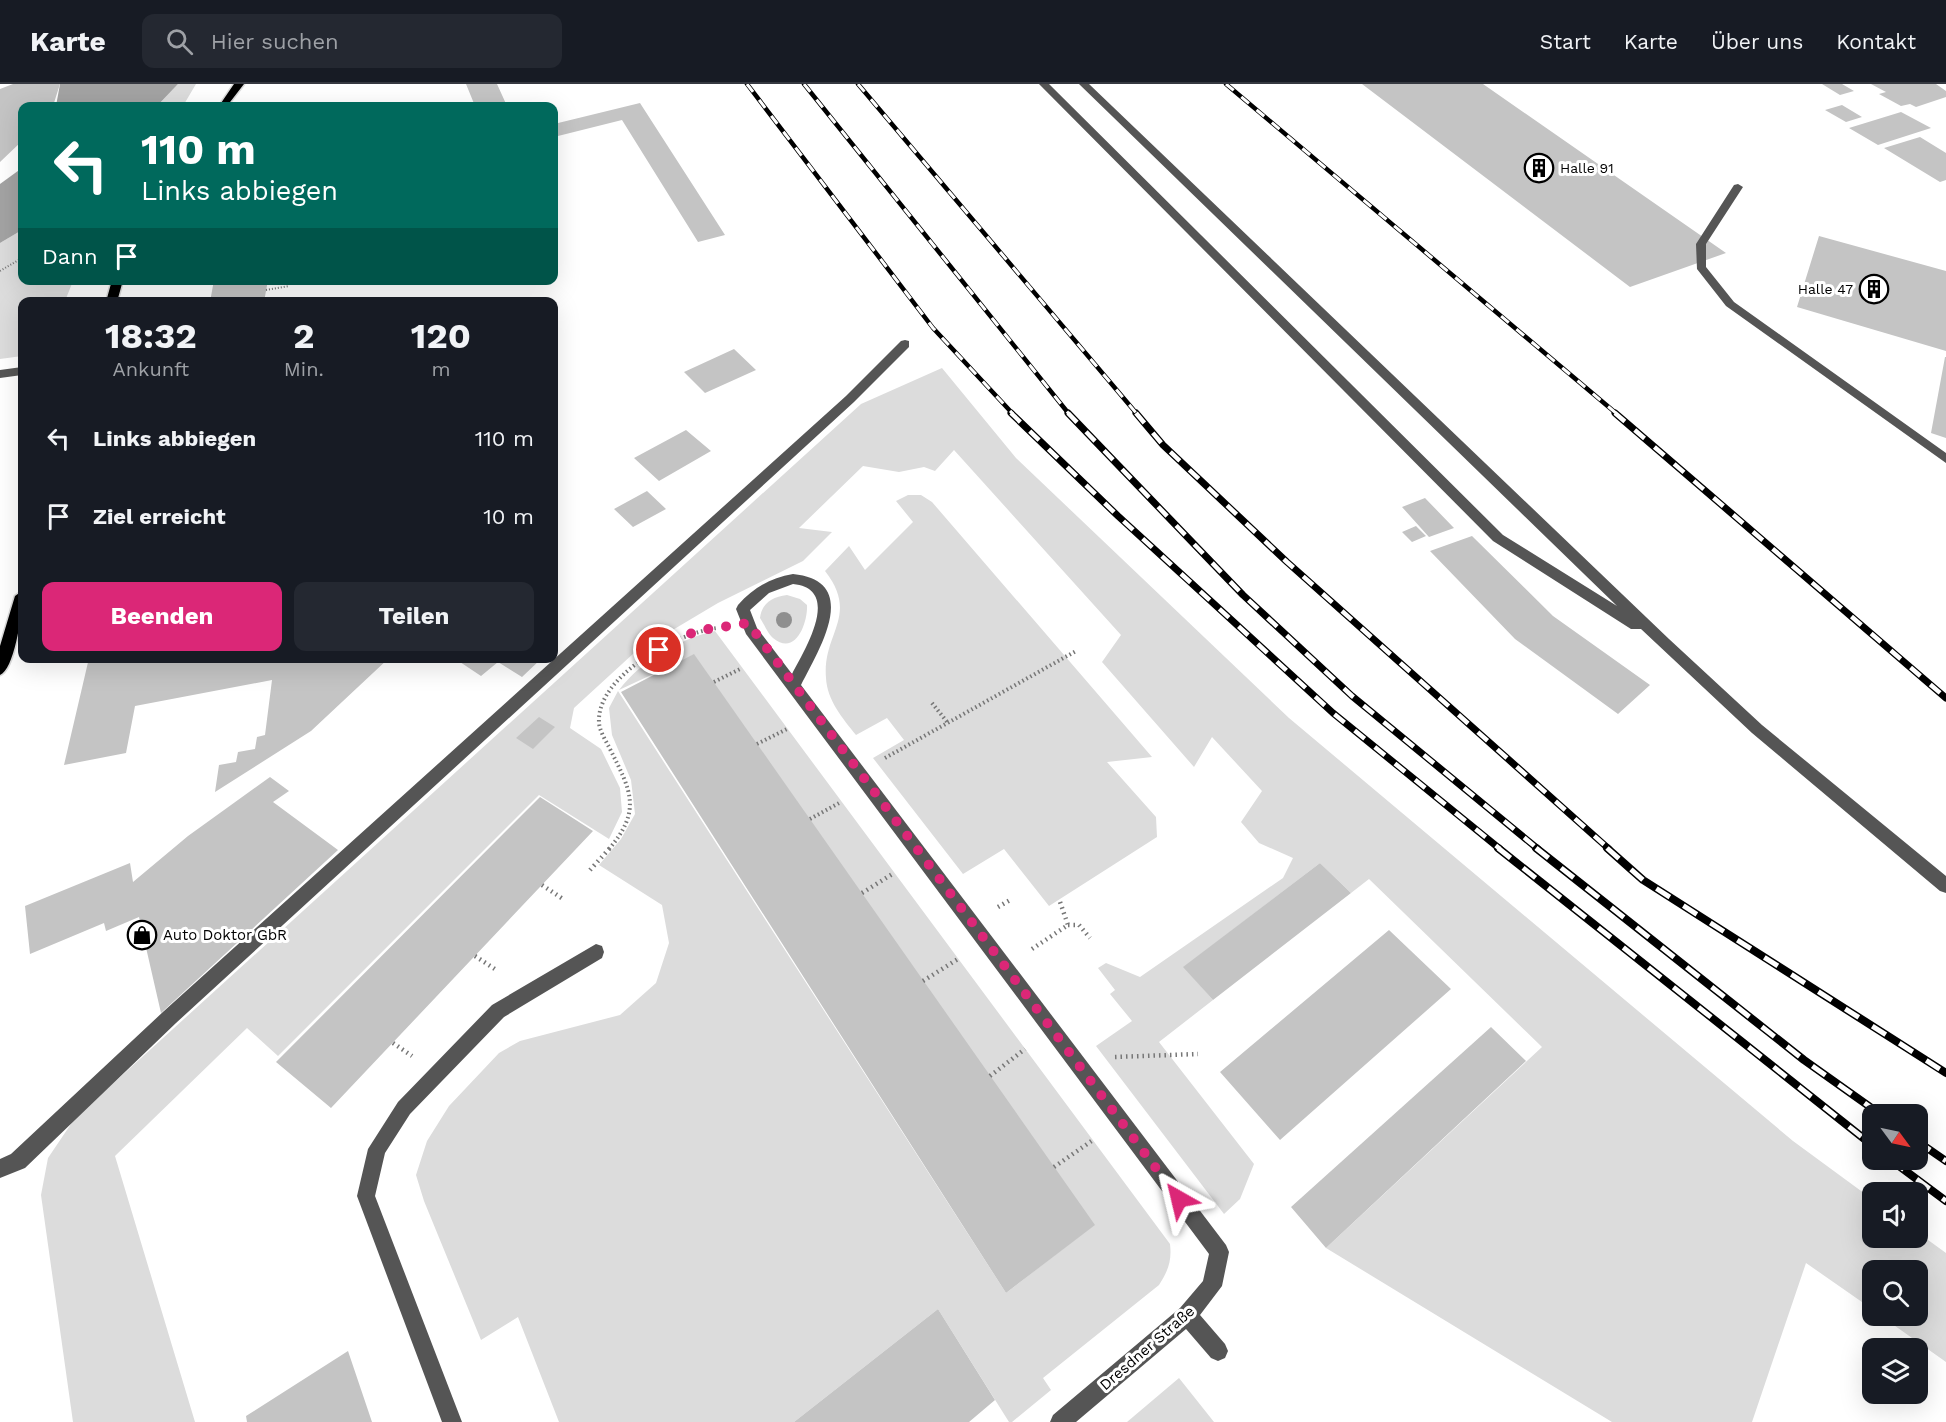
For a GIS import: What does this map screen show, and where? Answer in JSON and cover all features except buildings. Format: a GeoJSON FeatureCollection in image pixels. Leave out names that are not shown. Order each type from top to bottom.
{"type":"FeatureCollection","features":[{"type":"Feature","properties":{"kind":"main road"},"geometry":{"type":"LineString","coordinates":[[226,102],[239,84]]}},
{"type":"Feature","properties":{"kind":"main road"},"geometry":{"type":"LineString","coordinates":[[0,669],[18,609]]}},
{"type":"Feature","properties":{"kind":"street"},"geometry":{"type":"LineString","coordinates":[[1044,84],[1498,538],[1664,643]]}},
{"type":"Feature","properties":{"kind":"street"},"geometry":{"type":"LineString","coordinates":[[1084,84],[1664,643],[1757,729],[1946,886]]}},
{"type":"Feature","properties":{"kind":"street"},"geometry":{"type":"LineString","coordinates":[[1738,187],[1701,243],[1701,267],[1730,304],[1946,459]]}},
{"type":"Feature","properties":{"kind":"street"},"geometry":{"type":"LineString","coordinates":[[0,1169],[18,1161],[179,1009],[850,399],[905,344]]}},
{"type":"Feature","properties":{"kind":"street"},"geometry":{"type":"LineString","coordinates":[[0,374],[18,371]]}},
{"type":"Feature","properties":{"kind":"street"},"geometry":{"type":"LineString","coordinates":[[748,623],[743,609],[764,589],[786,580],[804,580],[818,589],[825,602],[823,622],[794,685]]}},
{"type":"Feature","properties":{"kind":"street","name":"Dresdner Straße"},"geometry":{"type":"LineString","coordinates":[[748,623],[984,942],[1219,1252],[1212,1286],[1188,1315],[1060,1422]]}},
{"type":"Feature","properties":{"kind":"street"},"geometry":{"type":"LineString","coordinates":[[452,1422],[366,1196],[378,1149],[404,1108],[498,1011],[596,952]]}},
{"type":"Feature","properties":{"kind":"street"},"geometry":{"type":"LineString","coordinates":[[1188,1315],[1218,1351]]}},
{"type":"Feature","properties":{"kind":"path"},"geometry":{"type":"LineString","coordinates":[[0,271],[18,260]]}},
{"type":"Feature","properties":{"kind":"path"},"geometry":{"type":"LineString","coordinates":[[266,290],[289,286]]}},
{"type":"Feature","properties":{"kind":"path"},"geometry":{"type":"LineString","coordinates":[[590,870],[618,838],[632,813],[627,783],[599,727],[599,709],[610,688],[644,660],[674,640],[696,631],[748,623]]}},
{"type":"Feature","properties":{"kind":"path"},"geometry":{"type":"LineString","coordinates":[[859,772],[1076,651]]}},
{"type":"Feature","properties":{"kind":"path"},"geometry":{"type":"LineString","coordinates":[[932,703],[948,723]]}},
{"type":"Feature","properties":{"kind":"path"},"geometry":{"type":"LineString","coordinates":[[757,744],[796,724]]}},
{"type":"Feature","properties":{"kind":"path"},"geometry":{"type":"LineString","coordinates":[[810,819],[849,796]]}},
{"type":"Feature","properties":{"kind":"path"},"geometry":{"type":"LineString","coordinates":[[862,893],[903,867]]}},
{"type":"Feature","properties":{"kind":"path"},"geometry":{"type":"LineString","coordinates":[[542,885],[563,899]]}},
{"type":"Feature","properties":{"kind":"path"},"geometry":{"type":"LineString","coordinates":[[1059,899],[1068,925]]}},
{"type":"Feature","properties":{"kind":"path"},"geometry":{"type":"LineString","coordinates":[[1004,968],[1068,925],[1079,925],[1090,938]]}},
{"type":"Feature","properties":{"kind":"path"},"geometry":{"type":"LineString","coordinates":[[923,981],[984,942]]}},
{"type":"Feature","properties":{"kind":"path"},"geometry":{"type":"LineString","coordinates":[[475,956],[498,971]]}},
{"type":"Feature","properties":{"kind":"path"},"geometry":{"type":"LineString","coordinates":[[990,1076],[1033,1042]]}},
{"type":"Feature","properties":{"kind":"path"},"geometry":{"type":"LineString","coordinates":[[393,1043],[416,1059]]}},
{"type":"Feature","properties":{"kind":"path"},"geometry":{"type":"LineString","coordinates":[[1073,1058],[1198,1054]]}},
{"type":"Feature","properties":{"kind":"path"},"geometry":{"type":"LineString","coordinates":[[1054,1167],[1101,1135]]}},
{"type":"Feature","properties":{"kind":"shaded area"},"geometry":{"type":"Polygon","coordinates":[[[60,84],[178,84],[161,102],[57,102],[60,84]]]}},
{"type":"Feature","properties":{"kind":"shaded area"},"geometry":{"type":"Polygon","coordinates":[[[178,84],[196,84],[185,102],[161,102],[178,84]]]}},
{"type":"Feature","properties":{"kind":"shaded area"},"geometry":{"type":"Polygon","coordinates":[[[18,171],[18,232],[0,243],[0,184],[18,171]]]}},
{"type":"Feature","properties":{"kind":"shaded area"},"geometry":{"type":"Polygon","coordinates":[[[18,232],[18,285],[71,285],[67,297],[18,297],[18,357],[0,359],[0,243],[18,232]]]}},
{"type":"Feature","properties":{"kind":"shaded area"},"geometry":{"type":"Polygon","coordinates":[[[942,368],[1016,458],[1289,718],[1793,1141],[1862,1192],[1862,1248],[1928,1248],[1928,1240],[1946,1253],[1946,1362],[1928,1349],[1928,1338],[1912,1338],[1895,1326],[1928,1326],[1928,1260],[1862,1260],[1862,1302],[1806,1263],[1752,1422],[1612,1422],[1326,1248],[1542,1047],[1369,879],[1351,893],[1320,863],[1184,967],[1213,1000],[1159,1042],[1254,1164],[1240,1199],[1224,1214],[1096,1046],[1132,1021],[1110,994],[1115,990],[1098,968],[1106,963],[1140,977],[1283,878],[1293,858],[1259,843],[1241,822],[1262,791],[1212,737],[1194,767],[1102,662],[1121,635],[954,450],[935,471],[924,467],[899,472],[863,466],[799,528],[832,532],[803,561],[718,603],[634,653],[574,708],[570,728],[601,749],[620,788],[622,812],[609,839],[539,795],[278,1056],[247,1028],[115,1156],[195,1422],[73,1422],[41,1195],[48,1158],[75,1118],[861,404],[942,368]]]}},
{"type":"Feature","properties":{"kind":"shaded area"},"geometry":{"type":"Polygon","coordinates":[[[908,495],[921,495],[932,502],[1152,757],[1107,762],[1156,817],[1157,837],[1049,906],[1004,849],[963,874],[873,758],[904,740],[887,718],[856,735],[836,709],[829,694],[826,662],[840,613],[835,587],[825,571],[849,546],[865,570],[913,522],[896,501],[908,495]]]}},
{"type":"Feature","properties":{"kind":"shaded area"},"geometry":{"type":"Polygon","coordinates":[[[787,595],[800,599],[807,605],[807,612],[799,635],[788,643],[781,643],[773,638],[760,618],[765,605],[777,597],[787,595]]]}},
{"type":"Feature","properties":{"kind":"shaded area"},"geometry":{"type":"Polygon","coordinates":[[[715,631],[1170,1244],[1169,1266],[1159,1285],[1043,1378],[1051,1390],[1012,1422],[1009,1422],[938,1309],[794,1422],[559,1422],[518,1317],[481,1340],[424,1201],[416,1175],[427,1141],[449,1106],[499,1053],[520,1041],[620,1015],[656,983],[669,943],[662,905],[599,865],[621,839],[635,814],[631,780],[612,735],[609,708],[618,691],[1006,1293],[1094,1225],[694,655],[619,690],[639,669],[662,652],[688,639],[715,631]]]}},
{"type":"Feature","properties":{"kind":"shaded area"},"geometry":{"type":"Polygon","coordinates":[[[1179,1378],[1214,1422],[1127,1422],[1179,1378]]]}},
{"type":"Feature","properties":{"kind":"railway"},"geometry":{"type":"LineString","coordinates":[[747,84],[933,328],[1013,414]]}},
{"type":"Feature","properties":{"kind":"railway"},"geometry":{"type":"LineString","coordinates":[[804,84],[1069,414]]}},
{"type":"Feature","properties":{"kind":"railway"},"geometry":{"type":"LineString","coordinates":[[858,84],[1137,414]]}},
{"type":"Feature","properties":{"kind":"railway"},"geometry":{"type":"LineString","coordinates":[[1226,84],[1617,414]]}},
{"type":"Feature","properties":{"kind":"railway"},"geometry":{"type":"LineString","coordinates":[[1011,413],[1118,516],[1333,713],[1500,849]]}},
{"type":"Feature","properties":{"kind":"railway"},"geometry":{"type":"LineString","coordinates":[[1068,413],[1243,595],[1352,696],[1538,849]]}},
{"type":"Feature","properties":{"kind":"railway"},"geometry":{"type":"LineString","coordinates":[[1136,413],[1163,445],[1287,562],[1609,849]]}},
{"type":"Feature","properties":{"kind":"railway"},"geometry":{"type":"LineString","coordinates":[[1615,413],[1946,698]]}},
{"type":"Feature","properties":{"kind":"railway"},"geometry":{"type":"LineString","coordinates":[[1498,848],[1862,1137]]}},
{"type":"Feature","properties":{"kind":"railway"},"geometry":{"type":"LineString","coordinates":[[1536,848],[1804,1060],[1866,1104]]}},
{"type":"Feature","properties":{"kind":"railway"},"geometry":{"type":"LineString","coordinates":[[1607,848],[1643,880],[1946,1073]]}},
{"type":"Feature","properties":{"kind":"railway"},"geometry":{"type":"LineString","coordinates":[[1928,1149],[1946,1161]]}},
{"type":"Feature","properties":{"kind":"railway"},"geometry":{"type":"LineString","coordinates":[[1904,1170],[1946,1201]]}},
{"type":"Feature","properties":{"kind":"place","name":"Halle 91"},"geometry":{"type":"Point","coordinates":[1539,168]}},
{"type":"Feature","properties":{"kind":"place","name":"Halle 47"},"geometry":{"type":"Point","coordinates":[1874,289]}},
{"type":"Feature","properties":{"kind":"place","name":"Auto Doktor GbR"},"geometry":{"type":"Point","coordinates":[142,935]}},
{"type":"Feature","properties":{"kind":"route"},"geometry":{"type":"LineString","coordinates":[[659,650],[674,640],[696,631],[748,623],[1018,987],[1179,1199]]}}]}
